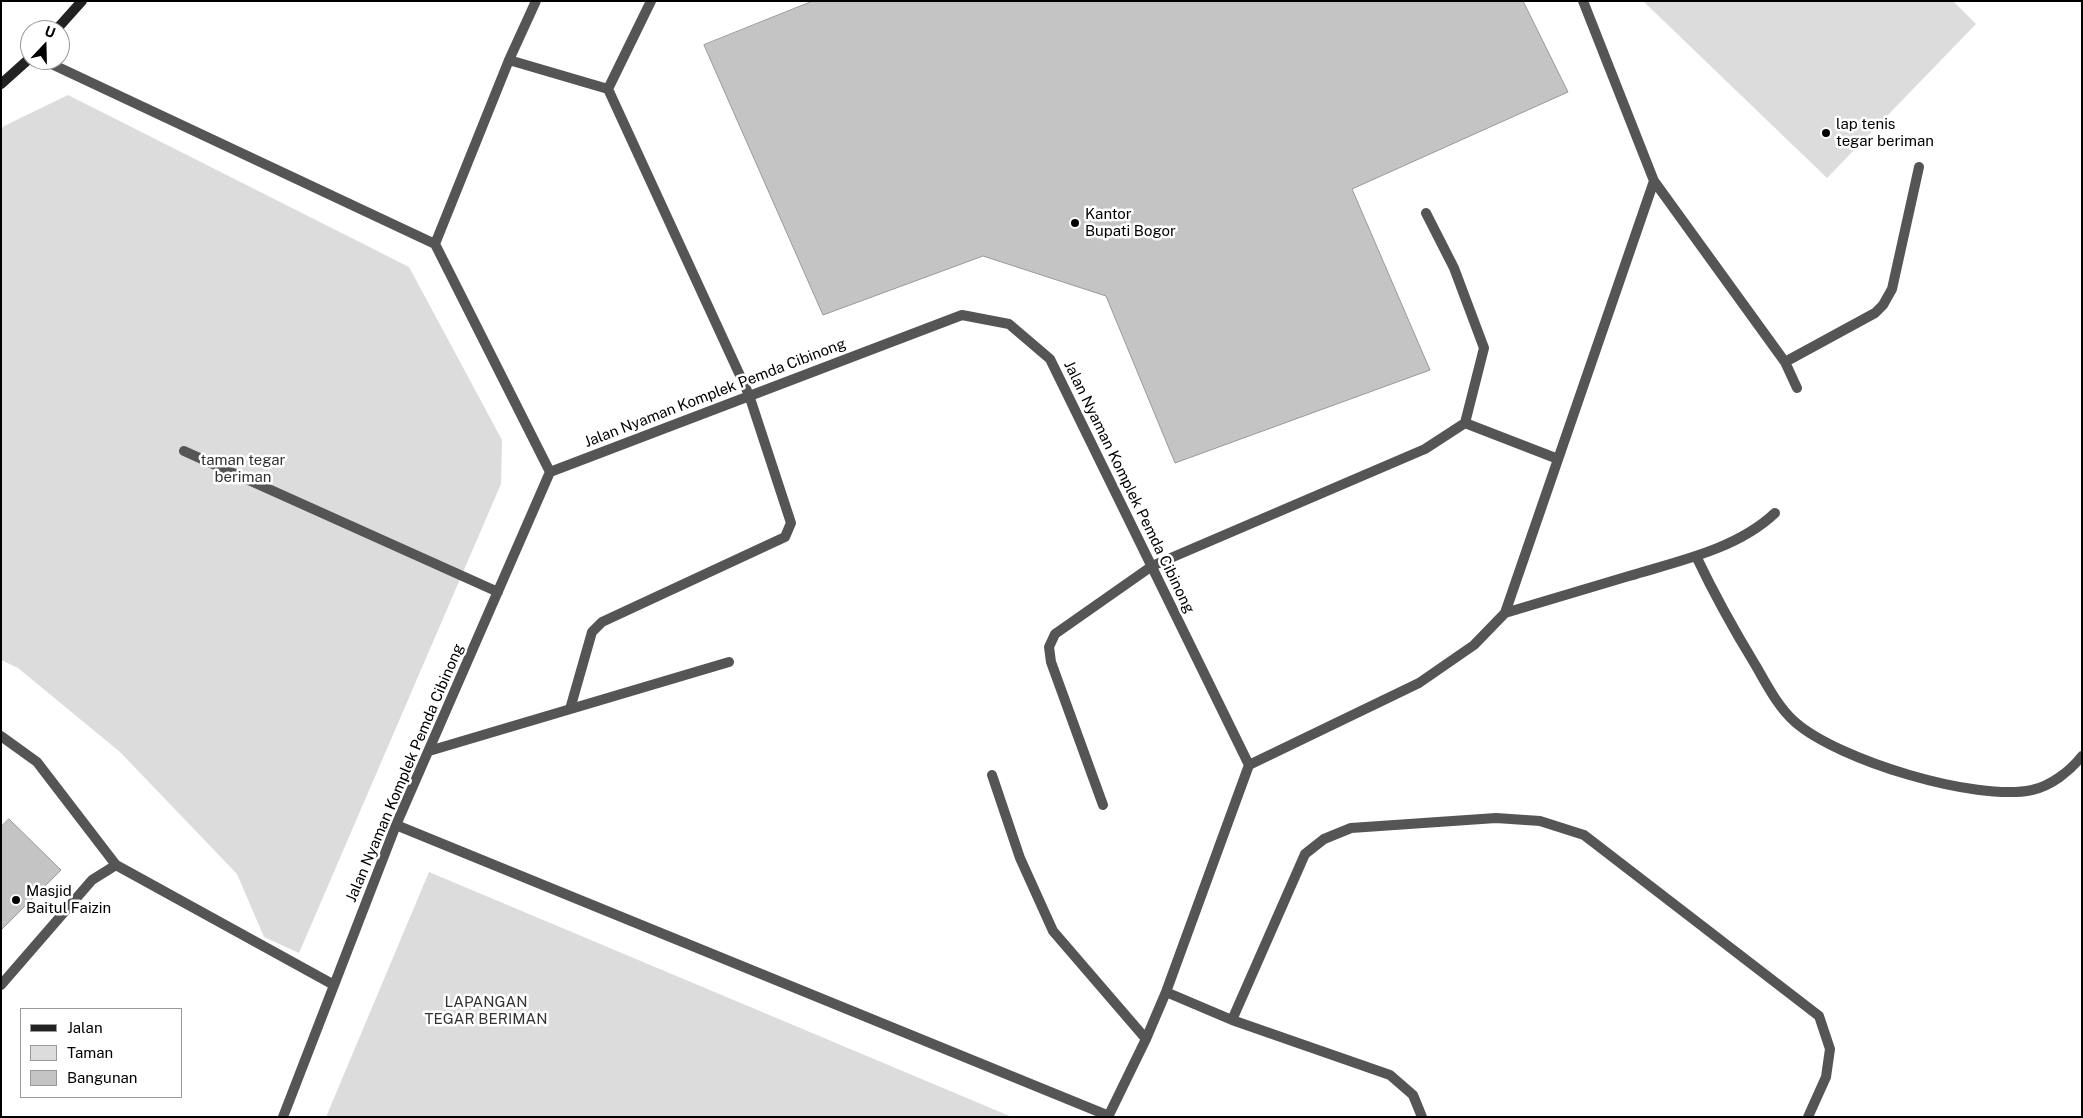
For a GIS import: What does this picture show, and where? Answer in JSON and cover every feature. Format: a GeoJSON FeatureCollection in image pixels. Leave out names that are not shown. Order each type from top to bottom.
{"type":"FeatureCollection","features":[{"type":"Feature","properties":{"kind":"street"},"geometry":{"type":"LineString","coordinates":[[65,20],[82,1]]}},
{"type":"Feature","properties":{"kind":"street"},"geometry":{"type":"LineString","coordinates":[[1,84],[20,67]]}},
{"type":"Feature","properties":{"kind":"lane"},"geometry":{"type":"LineString","coordinates":[[435,244],[509,60],[536,1]]}},
{"type":"Feature","properties":{"kind":"lane"},"geometry":{"type":"LineString","coordinates":[[608,88],[651,1]]}},
{"type":"Feature","properties":{"kind":"lane"},"geometry":{"type":"LineString","coordinates":[[1583,1],[1654,181],[1785,362],[1797,388]]}},
{"type":"Feature","properties":{"kind":"lane"},"geometry":{"type":"LineString","coordinates":[[509,60],[608,88],[749,395],[791,523],[785,537],[602,622],[592,632],[570,709]]}},
{"type":"Feature","properties":{"kind":"lane"},"geometry":{"type":"LineString","coordinates":[[64,70],[435,244],[550,472]]}},
{"type":"Feature","properties":{"kind":"lane"},"geometry":{"type":"LineString","coordinates":[[1785,362],[1875,313],[1883,306],[1892,289],[1919,167]]}},
{"type":"Feature","properties":{"kind":"lane"},"geometry":{"type":"LineString","coordinates":[[396,825],[1109,1116],[1166,992],[1249,765],[1418,683],[1474,644],[1505,613],[1654,181]]}},
{"type":"Feature","properties":{"kind":"lane"},"geometry":{"type":"LineString","coordinates":[[1103,806],[1051,662],[1049,647],[1055,634],[1152,566],[1425,449],[1465,423],[1484,348],[1454,268],[1426,213]]}},
{"type":"Feature","properties":{"kind":"lane","name":"Jalan Nyaman Komplek Pemda Cibinong"},"geometry":{"type":"LineString","coordinates":[[284,1117],[396,825],[550,472],[962,315],[1009,324],[1050,360],[1249,765]]}},
{"type":"Feature","properties":{"kind":"lane"},"geometry":{"type":"LineString","coordinates":[[1465,423],[1558,459]]}},
{"type":"Feature","properties":{"kind":"lane"},"geometry":{"type":"LineString","coordinates":[[184,451],[498,592]]}},
{"type":"Feature","properties":{"kind":"lane"},"geometry":{"type":"LineString","coordinates":[[1505,613],[1696,556],[1749,532],[1764,523],[1775,513]]}},
{"type":"Feature","properties":{"kind":"lane"},"geometry":{"type":"LineString","coordinates":[[1696,556],[1723,611],[1771,692],[1795,722],[1816,737],[1857,756],[1914,777],[1977,791],[2032,790],[2056,780],[2082,756]]}},
{"type":"Feature","properties":{"kind":"lane"},"geometry":{"type":"LineString","coordinates":[[429,751],[729,662]]}},
{"type":"Feature","properties":{"kind":"lane"},"geometry":{"type":"LineString","coordinates":[[1,736],[37,762],[116,865],[334,986]]}},
{"type":"Feature","properties":{"kind":"lane"},"geometry":{"type":"LineString","coordinates":[[992,775],[1020,858],[1053,931],[1146,1039]]}},
{"type":"Feature","properties":{"kind":"lane"},"geometry":{"type":"LineString","coordinates":[[1232,1020],[1305,854],[1324,839],[1350,828],[1496,818],[1540,821],[1584,835],[1819,1016],[1830,1049],[1826,1077],[1808,1117]]}},
{"type":"Feature","properties":{"kind":"lane"},"geometry":{"type":"LineString","coordinates":[[1,985],[92,880],[116,865]]}},
{"type":"Feature","properties":{"kind":"lane"},"geometry":{"type":"LineString","coordinates":[[1166,992],[1232,1020],[1390,1076],[1413,1095],[1422,1117]]}},
{"type":"Feature","properties":{"kind":"green space","name":"lap tenis tegar beriman"},"geometry":{"type":"Polygon","coordinates":[[[1643,1],[1953,1],[1976,24],[1827,178],[1643,1]]]}},
{"type":"Feature","properties":{"kind":"green space","name":"taman tegar beriman"},"geometry":{"type":"Polygon","coordinates":[[[68,95],[409,267],[502,440],[501,484],[299,953],[264,937],[237,874],[120,752],[18,668],[1,660],[1,129],[68,95]]]}},
{"type":"Feature","properties":{"kind":"green space","name":"LAPANGAN TEGAR BERIMAN"},"geometry":{"type":"Polygon","coordinates":[[[429,872],[1012,1117],[326,1117],[429,872]]]}},
{"type":"Feature","properties":{"kind":"building","name":"Kantor Bupati Bogor"},"geometry":{"type":"Polygon","coordinates":[[[813,1],[1523,1],[1568,92],[1352,189],[1430,370],[1175,463],[1106,296],[983,256],[823,315],[704,45],[813,1]]]}},
{"type":"Feature","properties":{"kind":"building","name":"Masjid Baitul Faizin"},"geometry":{"type":"Polygon","coordinates":[[[9,819],[61,870],[1,930],[1,827],[9,819]]]}},
{"type":"Feature","properties":{"kind":"place","name":"lap tenis tegar beriman"},"geometry":{"type":"Point","coordinates":[1826,133]}},
{"type":"Feature","properties":{"kind":"place","name":"Kantor Bupati Bogor"},"geometry":{"type":"Point","coordinates":[1075,223]}},
{"type":"Feature","properties":{"kind":"place","name":"Masjid Baitul Faizin"},"geometry":{"type":"Point","coordinates":[16,900]}}]}
